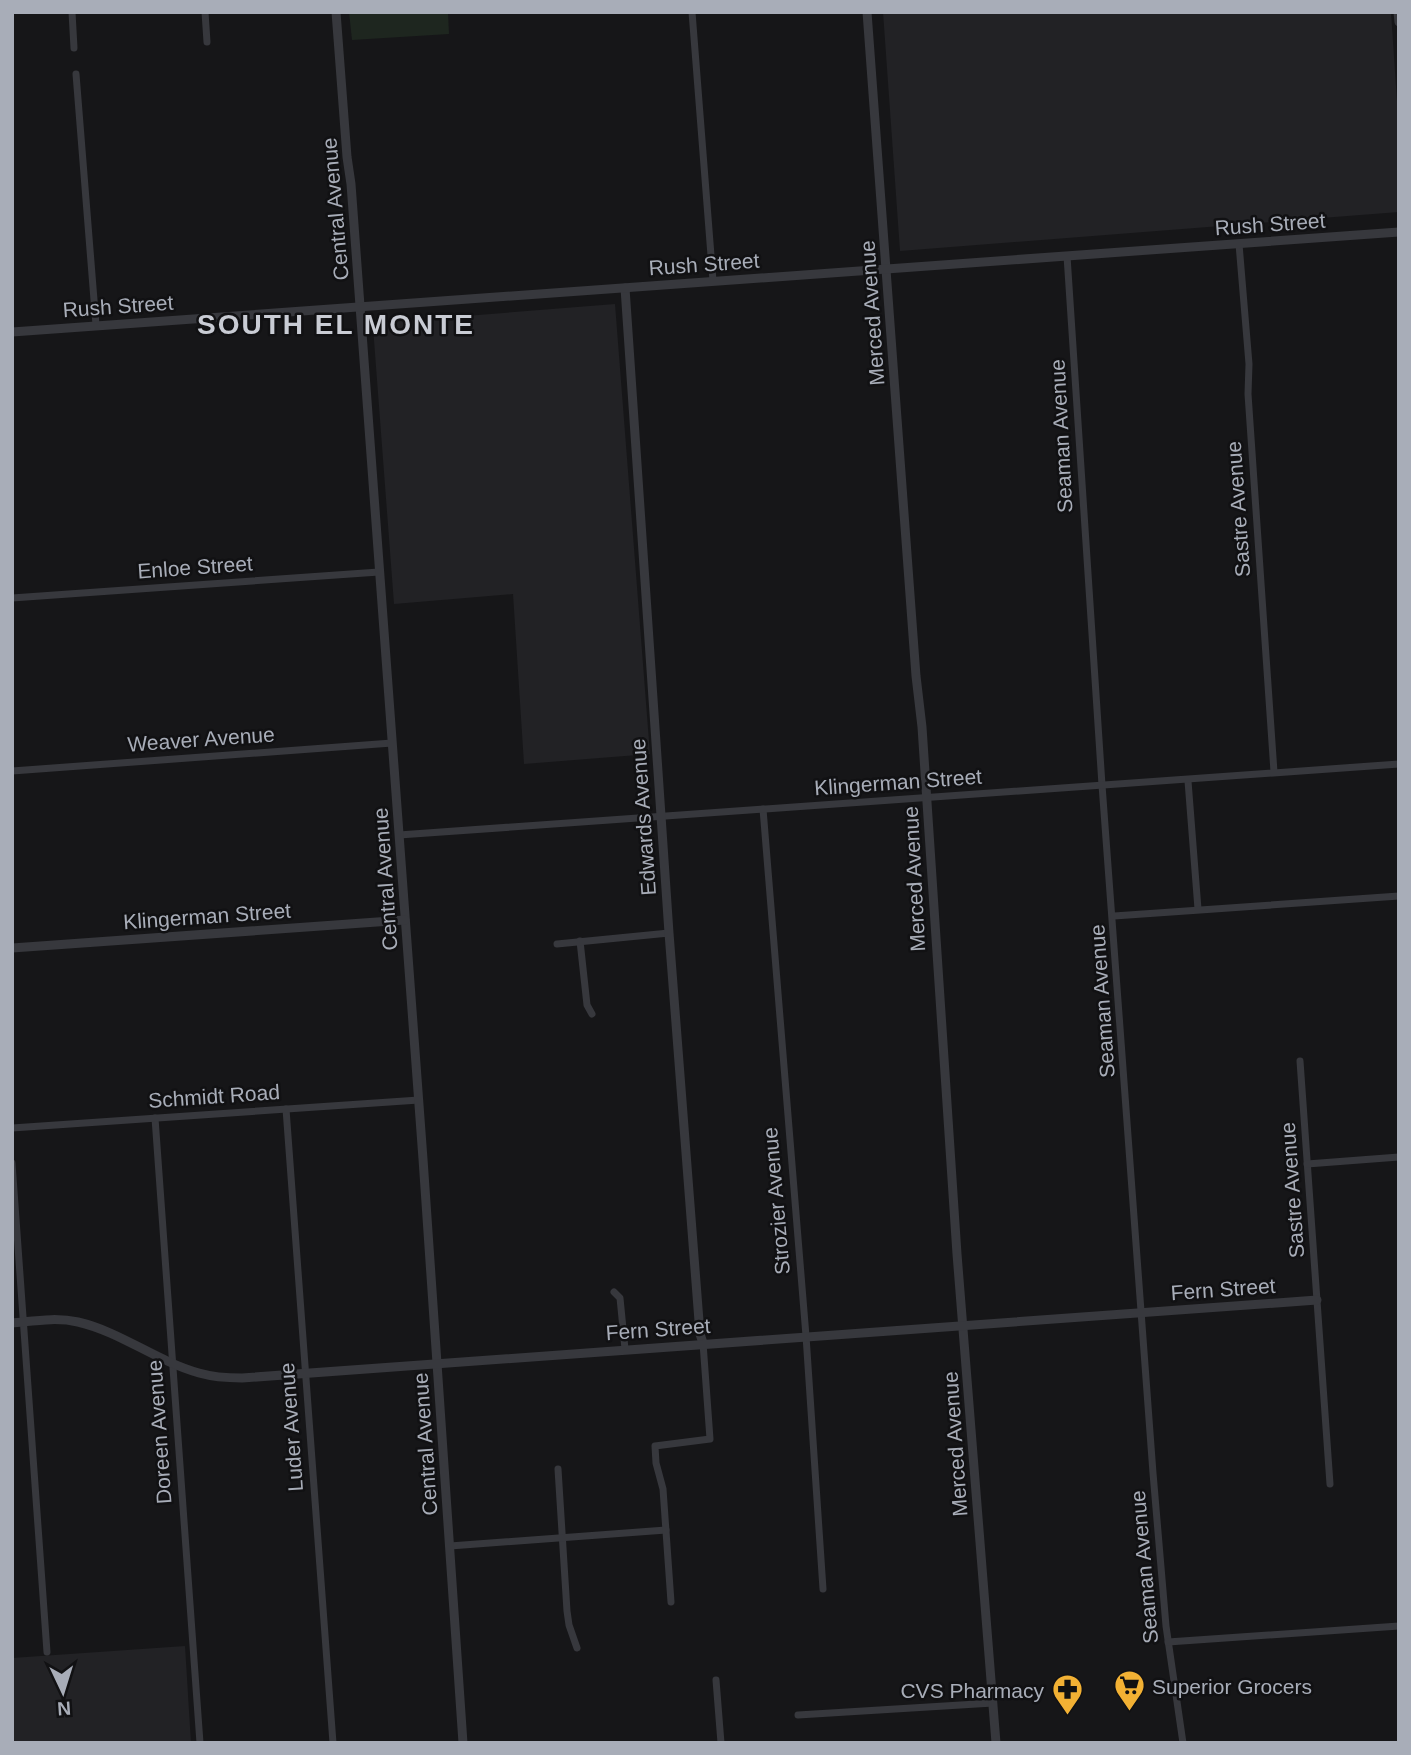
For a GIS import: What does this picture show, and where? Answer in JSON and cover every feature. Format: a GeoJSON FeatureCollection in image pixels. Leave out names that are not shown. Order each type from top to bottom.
{"type":"FeatureCollection","features":[{"type":"Feature","properties":{"kind":"street"},"geometry":{"type":"LineString","coordinates":[[72,12],[74,48]]}},
{"type":"Feature","properties":{"kind":"street"},"geometry":{"type":"LineString","coordinates":[[205,12],[207,42]]}},
{"type":"Feature","properties":{"kind":"street","name":"Central Avenue"},"geometry":{"type":"LineString","coordinates":[[336,12],[361,307],[463,1743]]}},
{"type":"Feature","properties":{"kind":"street"},"geometry":{"type":"LineString","coordinates":[[692,12],[713,281]]}},
{"type":"Feature","properties":{"kind":"street","name":"Merced Avenue"},"geometry":{"type":"LineString","coordinates":[[867,12],[996,1743]]}},
{"type":"Feature","properties":{"kind":"street"},"geometry":{"type":"LineString","coordinates":[[1398,12],[1399,22]]}},
{"type":"Feature","properties":{"kind":"street"},"geometry":{"type":"LineString","coordinates":[[76,74],[96,325]]}},
{"type":"Feature","properties":{"kind":"street","name":"Rush Street"},"geometry":{"type":"LineString","coordinates":[[12,332],[1399,232]]}},
{"type":"Feature","properties":{"kind":"street","name":"Sastre Avenue"},"geometry":{"type":"LineString","coordinates":[[1239,244],[1274,772]]}},
{"type":"Feature","properties":{"kind":"street","name":"Seaman Avenue"},"geometry":{"type":"LineString","coordinates":[[1067,256],[1102,786],[1114,916],[1142,1313],[1168,1642],[1184,1743]]}},
{"type":"Feature","properties":{"kind":"street","name":"Edwards Avenue"},"geometry":{"type":"LineString","coordinates":[[625,288],[669,933],[700,1334],[703,1343]]}},
{"type":"Feature","properties":{"kind":"street","name":"Enloe Street"},"geometry":{"type":"LineString","coordinates":[[12,598],[379,572]]}},
{"type":"Feature","properties":{"kind":"street","name":"Weaver Avenue"},"geometry":{"type":"LineString","coordinates":[[12,771],[392,743]]}},
{"type":"Feature","properties":{"kind":"street","name":"Klingerman Street"},"geometry":{"type":"LineString","coordinates":[[399,835],[1399,764]]}},
{"type":"Feature","properties":{"kind":"street"},"geometry":{"type":"LineString","coordinates":[[1188,780],[1198,909]]}},
{"type":"Feature","properties":{"kind":"street","name":"Strozier Avenue"},"geometry":{"type":"LineString","coordinates":[[763,809],[806,1336],[823,1589]]}},
{"type":"Feature","properties":{"kind":"street"},"geometry":{"type":"LineString","coordinates":[[1114,916],[1399,896]]}},
{"type":"Feature","properties":{"kind":"street","name":"Klingerman Street"},"geometry":{"type":"LineString","coordinates":[[12,948],[405,920]]}},
{"type":"Feature","properties":{"kind":"street"},"geometry":{"type":"LineString","coordinates":[[557,944],[669,933]]}},
{"type":"Feature","properties":{"kind":"street"},"geometry":{"type":"LineString","coordinates":[[580,941],[585,994],[592,1014]]}},
{"type":"Feature","properties":{"kind":"street","name":"Sastre Avenue"},"geometry":{"type":"LineString","coordinates":[[1300,1060],[1330,1484]]}},
{"type":"Feature","properties":{"kind":"street","name":"Schmidt Road"},"geometry":{"type":"LineString","coordinates":[[12,1128],[419,1100]]}},
{"type":"Feature","properties":{"kind":"street","name":"Luder Avenue"},"geometry":{"type":"LineString","coordinates":[[286,1109],[332,1743]]}},
{"type":"Feature","properties":{"kind":"street","name":"Doreen Avenue"},"geometry":{"type":"LineString","coordinates":[[155,1118],[200,1743]]}},
{"type":"Feature","properties":{"kind":"street"},"geometry":{"type":"LineString","coordinates":[[1307,1164],[1399,1157]]}},
{"type":"Feature","properties":{"kind":"street"},"geometry":{"type":"LineString","coordinates":[[12,1163],[47,1652]]}},
{"type":"Feature","properties":{"kind":"street"},"geometry":{"type":"LineString","coordinates":[[614,1292],[620,1298],[625,1349]]}},
{"type":"Feature","properties":{"kind":"street","name":"Fern Street"},"geometry":{"type":"LineString","coordinates":[[12,1322],[51,1319],[95,1326],[196,1373],[217,1377],[437,1364],[1317,1300]]}},
{"type":"Feature","properties":{"kind":"street"},"geometry":{"type":"LineString","coordinates":[[671,1602],[663,1489],[656,1463],[655,1446],[710,1440],[703,1343]]}},
{"type":"Feature","properties":{"kind":"street"},"geometry":{"type":"LineString","coordinates":[[558,1469],[567,1611],[577,1648]]}},
{"type":"Feature","properties":{"kind":"street"},"geometry":{"type":"LineString","coordinates":[[450,1546],[666,1530]]}},
{"type":"Feature","properties":{"kind":"street"},"geometry":{"type":"LineString","coordinates":[[1168,1642],[1399,1626]]}},
{"type":"Feature","properties":{"kind":"street"},"geometry":{"type":"LineString","coordinates":[[716,1680],[721,1743]]}},
{"type":"Feature","properties":{"kind":"street"},"geometry":{"type":"LineString","coordinates":[[798,1715],[993,1703]]}},
{"type":"Feature","properties":{"kind":"shaded area"},"geometry":{"type":"Polygon","coordinates":[[[349,12],[448,12],[449,34],[352,40],[349,12]]]}},
{"type":"Feature","properties":{"kind":"shaded area"},"geometry":{"type":"Polygon","coordinates":[[[883,12],[1391,12],[1399,131],[1399,212],[900,251],[883,12]]]}},
{"type":"Feature","properties":{"kind":"shaded area"},"geometry":{"type":"Polygon","coordinates":[[[615,304],[650,754],[524,764],[513,594],[394,604],[373,327],[377,323],[615,304]]]}},
{"type":"Feature","properties":{"kind":"shaded area"},"geometry":{"type":"Polygon","coordinates":[[[185,1646],[191,1743],[12,1743],[12,1658],[185,1646]]]}},
{"type":"Feature","properties":{"kind":"place","name":"Superior Grocers"},"geometry":{"type":"Point","coordinates":[1129,1713]}},
{"type":"Feature","properties":{"kind":"place","name":"CVS Pharmacy"},"geometry":{"type":"Point","coordinates":[1067,1717]}},
{"type":"Feature","properties":{"kind":"district","name":"SOUTH EL MONTE"},"geometry":{"type":"Point","coordinates":[336,324]}}]}
